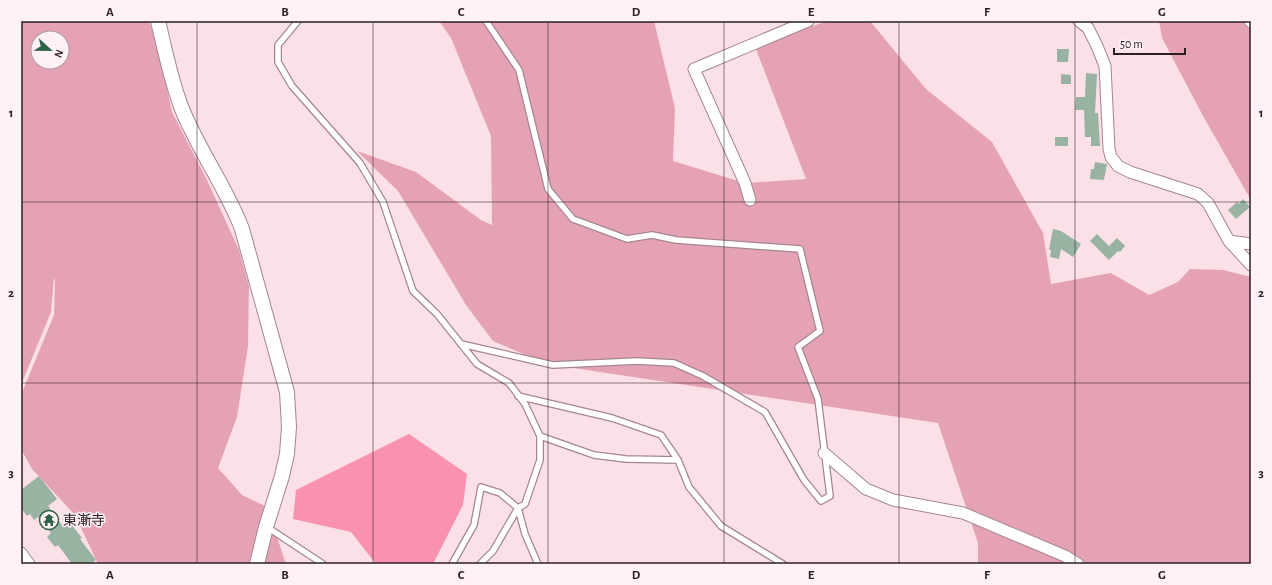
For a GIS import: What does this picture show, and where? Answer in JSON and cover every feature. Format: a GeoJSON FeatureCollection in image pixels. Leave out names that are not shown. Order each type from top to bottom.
{"type":"FeatureCollection","features":[{"type":"Feature","properties":{"kind":"street"},"geometry":{"type":"LineString","coordinates":[[158,21],[174,87],[182,109],[195,138],[233,207],[242,229],[287,392],[289,427],[286,454],[282,476],[266,527],[257,564]]}},
{"type":"Feature","properties":{"kind":"street"},"geometry":{"type":"LineString","coordinates":[[750,200],[745,183],[694,69],[808,21]]}},
{"type":"Feature","properties":{"kind":"street"},"geometry":{"type":"LineString","coordinates":[[1079,21],[1088,28],[1105,66],[1109,149],[1111,157],[1118,166],[1130,172],[1198,194],[1208,203],[1229,241],[1251,265]]}},
{"type":"Feature","properties":{"kind":"street"},"geometry":{"type":"LineString","coordinates":[[1229,241],[1251,244]]}},
{"type":"Feature","properties":{"kind":"street"},"geometry":{"type":"LineString","coordinates":[[824,453],[866,489],[894,500],[963,513],[1064,556],[1078,564]]}},
{"type":"Feature","properties":{"kind":"street"},"geometry":{"type":"LineString","coordinates":[[21,553],[29,564]]}},
{"type":"Feature","properties":{"kind":"lane"},"geometry":{"type":"LineString","coordinates":[[298,21],[278,45],[278,62],[292,86],[360,163],[383,202],[413,291],[437,314],[477,364],[509,383],[525,404],[540,436],[540,460],[525,504],[518,508],[493,551],[480,564]]}},
{"type":"Feature","properties":{"kind":"lane"},"geometry":{"type":"LineString","coordinates":[[461,344],[553,365],[637,361],[674,363],[703,376],[765,412],[804,480],[821,501],[830,496],[818,399],[798,347],[820,331],[800,249],[676,240],[652,235],[627,240],[573,219],[548,189],[519,70],[486,21]]}},
{"type":"Feature","properties":{"kind":"lane"},"geometry":{"type":"LineString","coordinates":[[518,396],[612,418],[661,435],[678,460],[689,487],[721,526],[783,564]]}},
{"type":"Feature","properties":{"kind":"lane"},"geometry":{"type":"LineString","coordinates":[[540,436],[594,456],[626,459],[678,460]]}},
{"type":"Feature","properties":{"kind":"lane"},"geometry":{"type":"LineString","coordinates":[[452,564],[474,525],[481,487],[500,493],[518,508],[525,534],[538,564]]}},
{"type":"Feature","properties":{"kind":"lane"},"geometry":{"type":"LineString","coordinates":[[266,527],[323,564]]}},
{"type":"Feature","properties":{"kind":"shaded area"},"geometry":{"type":"Polygon","coordinates":[[[21,21],[149,21],[158,48],[172,112],[207,180],[239,250],[249,286],[248,346],[237,417],[218,468],[242,495],[267,507],[286,564],[98,564],[75,515],[32,469],[21,449],[21,395],[54,315],[54,277],[51,312],[21,385],[21,21]]]}},
{"type":"Feature","properties":{"kind":"shaded area"},"geometry":{"type":"Polygon","coordinates":[[[439,21],[654,21],[675,108],[673,161],[745,183],[806,179],[754,44],[829,21],[870,21],[926,89],[992,142],[1043,233],[1051,284],[1111,273],[1149,295],[1178,282],[1190,269],[1223,270],[1251,277],[1251,564],[978,564],[978,543],[938,423],[547,364],[493,341],[466,305],[398,191],[357,151],[416,172],[481,220],[492,225],[491,136],[451,38],[439,21]]]}},
{"type":"Feature","properties":{"kind":"shaded area"},"geometry":{"type":"Polygon","coordinates":[[[1159,21],[1244,21],[1251,32],[1251,200],[1203,116],[1162,38],[1159,21]]]}},
{"type":"Feature","properties":{"kind":"shaded area"},"geometry":{"type":"Polygon","coordinates":[[[409,434],[467,474],[463,505],[433,564],[376,564],[351,532],[293,519],[296,490],[409,434]]]}},
{"type":"Feature","properties":{"kind":"building"},"geometry":{"type":"Polygon","coordinates":[[[1057,49],[1069,49],[1068,62],[1057,62],[1057,49]]]}},
{"type":"Feature","properties":{"kind":"building"},"geometry":{"type":"Polygon","coordinates":[[[1086,73],[1097,74],[1095,113],[1098,113],[1100,146],[1091,146],[1091,137],[1085,137],[1084,110],[1075,110],[1076,97],[1085,97],[1086,73]]]}},
{"type":"Feature","properties":{"kind":"building"},"geometry":{"type":"Polygon","coordinates":[[[1061,74],[1071,75],[1071,84],[1061,84],[1061,74]]]}},
{"type":"Feature","properties":{"kind":"building"},"geometry":{"type":"Polygon","coordinates":[[[1055,137],[1068,137],[1068,146],[1055,146],[1055,137]]]}},
{"type":"Feature","properties":{"kind":"building"},"geometry":{"type":"Polygon","coordinates":[[[1095,162],[1107,164],[1104,180],[1090,179],[1091,169],[1094,169],[1095,162]]]}},
{"type":"Feature","properties":{"kind":"building"},"geometry":{"type":"Polygon","coordinates":[[[1243,199],[1250,207],[1236,219],[1228,210],[1237,202],[1239,204],[1243,199]]]}},
{"type":"Feature","properties":{"kind":"building"},"geometry":{"type":"Polygon","coordinates":[[[1053,229],[1061,231],[1081,244],[1073,257],[1061,249],[1059,259],[1050,257],[1051,250],[1049,250],[1053,229]]]}},
{"type":"Feature","properties":{"kind":"building"},"geometry":{"type":"Polygon","coordinates":[[[1097,234],[1109,246],[1117,238],[1125,246],[1120,252],[1118,251],[1109,260],[1090,241],[1097,234]]]}},
{"type":"Feature","properties":{"kind":"building","name":"東漸寺"},"geometry":{"type":"Polygon","coordinates":[[[39,476],[57,499],[48,506],[62,525],[68,520],[82,538],[80,539],[96,560],[91,564],[72,564],[58,545],[55,547],[47,537],[51,533],[38,517],[34,520],[30,514],[27,516],[21,508],[21,490],[39,476]]]}},
{"type":"Feature","properties":{"kind":"place","name":"東漸寺"},"geometry":{"type":"Point","coordinates":[49,520]}}]}
